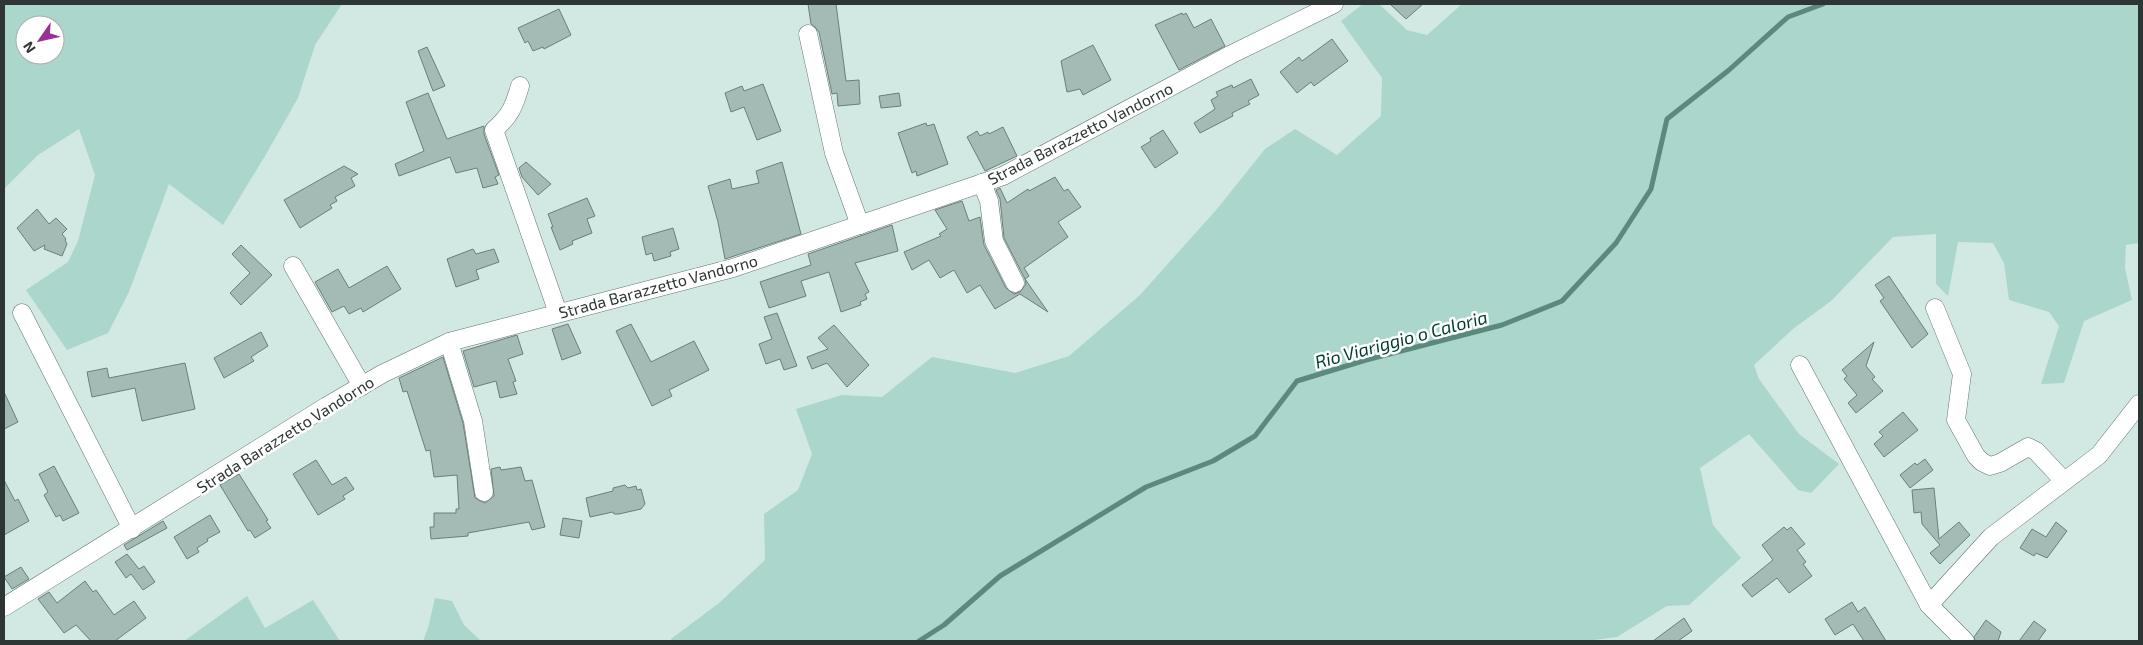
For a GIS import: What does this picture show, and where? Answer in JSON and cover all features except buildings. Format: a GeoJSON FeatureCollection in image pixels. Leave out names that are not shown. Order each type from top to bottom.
{"type":"FeatureCollection","features":[{"type":"Feature","properties":{"kind":"street","name":"Strada Barazzetto Vandorno"},"geometry":{"type":"LineString","coordinates":[[4,607],[382,374],[449,342],[733,268],[1003,176],[1224,58],[1334,4]]}},
{"type":"Feature","properties":{"kind":"street"},"geometry":{"type":"LineString","coordinates":[[808,34],[834,153],[860,225]]}},
{"type":"Feature","properties":{"kind":"street"},"geometry":{"type":"LineString","coordinates":[[520,86],[508,118],[494,130],[558,313]]}},
{"type":"Feature","properties":{"kind":"street"},"geometry":{"type":"LineString","coordinates":[[982,183],[989,201],[994,241],[1015,283]]}},
{"type":"Feature","properties":{"kind":"street"},"geometry":{"type":"LineString","coordinates":[[294,266],[362,386]]}},
{"type":"Feature","properties":{"kind":"street"},"geometry":{"type":"LineString","coordinates":[[1935,308],[1962,374],[1956,420],[1976,456],[1990,466],[2000,463],[2028,447],[2036,451],[2064,482]]}},
{"type":"Feature","properties":{"kind":"street"},"geometry":{"type":"LineString","coordinates":[[22,313],[132,529]]}},
{"type":"Feature","properties":{"kind":"street"},"geometry":{"type":"LineString","coordinates":[[449,342],[473,421],[484,492]]}},
{"type":"Feature","properties":{"kind":"street"},"geometry":{"type":"LineString","coordinates":[[1800,365],[1930,605],[1965,641]]}},
{"type":"Feature","properties":{"kind":"street"},"geometry":{"type":"LineString","coordinates":[[1930,605],[1991,537],[2099,455],[2139,404]]}},
{"type":"Feature","properties":{"kind":"green space"},"geometry":{"type":"Polygon","coordinates":[[[4,4],[342,4],[315,45],[298,98],[223,225],[169,184],[129,292],[108,333],[67,350],[26,290],[68,262],[78,241],[95,175],[79,129],[38,155],[4,189],[4,4]]]}},
{"type":"Feature","properties":{"kind":"green space"},"geometry":{"type":"Polygon","coordinates":[[[1363,4],[1379,4],[1407,30],[1427,35],[1462,4],[2139,4],[2139,243],[2126,245],[2125,268],[2132,300],[2084,321],[2064,383],[2041,384],[2059,326],[2049,312],[2009,300],[2004,263],[1993,243],[1958,242],[1948,296],[1936,284],[1936,234],[1893,237],[1831,301],[1793,329],[1754,365],[1759,379],[1799,434],[1839,464],[1811,493],[1798,490],[1749,434],[1700,468],[1713,525],[1741,558],[1689,605],[1667,606],[1617,637],[1586,641],[672,641],[671,639],[719,603],[765,560],[764,514],[798,490],[812,454],[796,409],[842,395],[882,397],[932,357],[1015,373],[1069,356],[1140,295],[1217,209],[1265,149],[1295,129],[1337,155],[1381,116],[1382,78],[1341,21],[1363,4]]]}},
{"type":"Feature","properties":{"kind":"green space"},"geometry":{"type":"Polygon","coordinates":[[[247,596],[265,628],[313,600],[340,641],[184,641],[247,596]]]}},
{"type":"Feature","properties":{"kind":"green space"},"geometry":{"type":"Polygon","coordinates":[[[435,598],[452,601],[464,625],[481,641],[423,641],[435,598]]]}},
{"type":"Feature","properties":{"kind":"waterway","name":"Rio Viariggio o Caloria"},"geometry":{"type":"LineString","coordinates":[[919,641],[944,625],[1000,576],[1146,487],[1213,461],[1255,436],[1297,381],[1366,360],[1502,325],[1562,301],[1616,243],[1651,189],[1667,119],[1729,70],[1788,17],[1823,4]]}}]}
